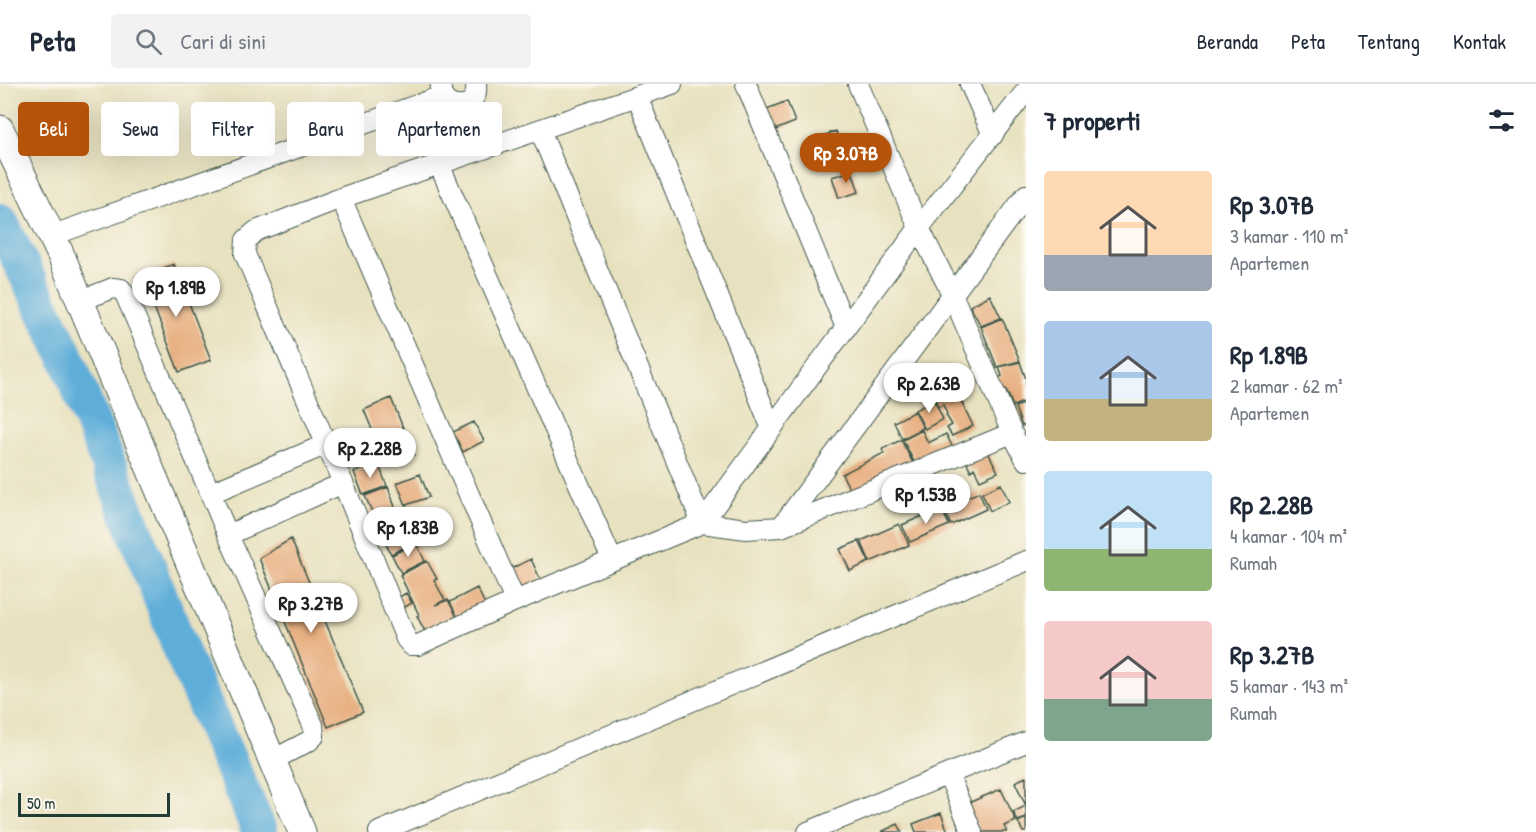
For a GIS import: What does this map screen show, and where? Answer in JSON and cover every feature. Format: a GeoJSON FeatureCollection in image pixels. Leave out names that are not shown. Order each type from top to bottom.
{"type":"FeatureCollection","features":[{"type":"Feature","properties":{"kind":"street"},"geometry":{"type":"LineString","coordinates":[[56,235],[441,90],[446,102],[452,106],[466,105],[476,95],[476,84]]}},
{"type":"Feature","properties":{"kind":"street"},"geometry":{"type":"LineString","coordinates":[[672,84],[340,198],[256,231],[246,240],[245,254],[327,444],[406,639],[411,645],[418,645],[514,601],[702,523],[746,529],[781,528],[1012,433]]}},
{"type":"Feature","properties":{"kind":"street"},"geometry":{"type":"LineString","coordinates":[[746,84],[846,328]]}},
{"type":"Feature","properties":{"kind":"street"},"geometry":{"type":"LineString","coordinates":[[858,84],[920,228],[1026,460]]}},
{"type":"Feature","properties":{"kind":"street"},"geometry":{"type":"LineString","coordinates":[[969,84],[993,135]]}},
{"type":"Feature","properties":{"kind":"street"},"geometry":{"type":"LineString","coordinates":[[702,523],[920,228],[1026,91]]}},
{"type":"Feature","properties":{"kind":"street"},"geometry":{"type":"LineString","coordinates":[[637,96],[772,429]]}},
{"type":"Feature","properties":{"kind":"street"},"geometry":{"type":"LineString","coordinates":[[0,129],[89,297],[197,579],[282,755],[302,832]]}},
{"type":"Feature","properties":{"kind":"street"},"geometry":{"type":"LineString","coordinates":[[540,130],[702,523]]}},
{"type":"Feature","properties":{"kind":"street"},"geometry":{"type":"LineString","coordinates":[[439,164],[612,560]]}},
{"type":"Feature","properties":{"kind":"street"},"geometry":{"type":"LineString","coordinates":[[781,528],[1026,197]]}},
{"type":"Feature","properties":{"kind":"street"},"geometry":{"type":"LineString","coordinates":[[340,198],[514,601]]}},
{"type":"Feature","properties":{"kind":"street"},"geometry":{"type":"LineString","coordinates":[[89,297],[113,288],[121,289],[126,296],[228,535],[313,725],[314,736],[309,741],[282,755]]}},
{"type":"Feature","properties":{"kind":"street"},"geometry":{"type":"LineString","coordinates":[[211,493],[327,444]]}},
{"type":"Feature","properties":{"kind":"street"},"geometry":{"type":"LineString","coordinates":[[228,535],[343,483]]}},
{"type":"Feature","properties":{"kind":"street"},"geometry":{"type":"LineString","coordinates":[[379,832],[1026,561]]}},
{"type":"Feature","properties":{"kind":"street"},"geometry":{"type":"LineString","coordinates":[[808,832],[844,825],[948,774],[1026,742]]}},
{"type":"Feature","properties":{"kind":"street"},"geometry":{"type":"LineString","coordinates":[[948,774],[972,832]]}},
{"type":"Feature","properties":{"kind":"building"},"geometry":{"type":"Polygon","coordinates":[[[787,101],[795,122],[770,132],[762,111],[787,101]]]}},
{"type":"Feature","properties":{"kind":"building"},"geometry":{"type":"Polygon","coordinates":[[[836,131],[844,153],[822,161],[814,139],[836,131]]]}},
{"type":"Feature","properties":{"kind":"building"},"geometry":{"type":"Polygon","coordinates":[[[852,171],[859,192],[839,198],[832,177],[852,171]]]}},
{"type":"Feature","properties":{"kind":"building"},"geometry":{"type":"Polygon","coordinates":[[[174,264],[211,360],[179,372],[142,276],[174,264]]]}},
{"type":"Feature","properties":{"kind":"building"},"geometry":{"type":"Polygon","coordinates":[[[990,295],[1001,318],[981,326],[970,306],[990,295]]]}},
{"type":"Feature","properties":{"kind":"building"},"geometry":{"type":"Polygon","coordinates":[[[1002,318],[1020,361],[997,367],[981,327],[1002,318]]]}},
{"type":"Feature","properties":{"kind":"building"},"geometry":{"type":"Polygon","coordinates":[[[1020,362],[1026,379],[1026,401],[1013,406],[1006,389],[995,393],[990,382],[1002,376],[999,367],[1020,362]]]}},
{"type":"Feature","properties":{"kind":"building"},"geometry":{"type":"Polygon","coordinates":[[[945,367],[973,426],[952,436],[947,428],[952,425],[943,405],[938,407],[929,387],[935,385],[930,374],[945,367]]]}},
{"type":"Feature","properties":{"kind":"building"},"geometry":{"type":"Polygon","coordinates":[[[391,398],[414,455],[387,466],[364,410],[391,398]]]}},
{"type":"Feature","properties":{"kind":"building"},"geometry":{"type":"Polygon","coordinates":[[[934,400],[943,419],[925,429],[915,410],[934,400]]]}},
{"type":"Feature","properties":{"kind":"building"},"geometry":{"type":"Polygon","coordinates":[[[1026,403],[1026,425],[1022,426],[1015,407],[1026,403]]]}},
{"type":"Feature","properties":{"kind":"building"},"geometry":{"type":"Polygon","coordinates":[[[915,411],[923,428],[902,439],[894,422],[915,411]]]}},
{"type":"Feature","properties":{"kind":"building"},"geometry":{"type":"Polygon","coordinates":[[[474,422],[484,441],[463,452],[453,432],[474,422]]]}},
{"type":"Feature","properties":{"kind":"building"},"geometry":{"type":"Polygon","coordinates":[[[922,430],[928,443],[946,434],[954,450],[916,466],[903,440],[922,430]]]}},
{"type":"Feature","properties":{"kind":"building"},"geometry":{"type":"Polygon","coordinates":[[[364,433],[372,455],[350,464],[341,443],[364,433]]]}},
{"type":"Feature","properties":{"kind":"building"},"geometry":{"type":"Polygon","coordinates":[[[901,440],[914,465],[852,494],[842,474],[884,453],[882,449],[901,440]]]}},
{"type":"Feature","properties":{"kind":"building"},"geometry":{"type":"Polygon","coordinates":[[[987,450],[998,472],[980,480],[974,468],[971,471],[966,461],[987,450]]]}},
{"type":"Feature","properties":{"kind":"building"},"geometry":{"type":"Polygon","coordinates":[[[378,463],[387,486],[363,495],[354,472],[378,463]]]}},
{"type":"Feature","properties":{"kind":"building"},"geometry":{"type":"Polygon","coordinates":[[[420,474],[429,497],[406,505],[397,483],[420,474]]]}},
{"type":"Feature","properties":{"kind":"building"},"geometry":{"type":"Polygon","coordinates":[[[1001,484],[1009,502],[990,511],[982,493],[1001,484]]]}},
{"type":"Feature","properties":{"kind":"building"},"geometry":{"type":"Polygon","coordinates":[[[388,487],[402,527],[384,534],[365,496],[388,487]]]}},
{"type":"Feature","properties":{"kind":"building"},"geometry":{"type":"Polygon","coordinates":[[[979,492],[986,509],[951,525],[943,508],[979,492]]]}},
{"type":"Feature","properties":{"kind":"building"},"geometry":{"type":"Polygon","coordinates":[[[941,508],[949,525],[910,542],[902,525],[941,508]]]}},
{"type":"Feature","properties":{"kind":"building"},"geometry":{"type":"Polygon","coordinates":[[[899,524],[909,545],[870,562],[861,541],[899,524]]]}},
{"type":"Feature","properties":{"kind":"building"},"geometry":{"type":"Polygon","coordinates":[[[406,526],[415,542],[391,554],[383,538],[406,526]]]}},
{"type":"Feature","properties":{"kind":"building"},"geometry":{"type":"Polygon","coordinates":[[[291,539],[363,712],[328,727],[259,558],[291,539]]]}},
{"type":"Feature","properties":{"kind":"building"},"geometry":{"type":"Polygon","coordinates":[[[859,541],[869,562],[850,571],[840,549],[859,541]]]}},
{"type":"Feature","properties":{"kind":"building"},"geometry":{"type":"Polygon","coordinates":[[[416,543],[425,561],[401,573],[392,555],[416,543]]]}},
{"type":"Feature","properties":{"kind":"building"},"geometry":{"type":"Polygon","coordinates":[[[531,559],[541,581],[520,591],[510,569],[531,559]]]}},
{"type":"Feature","properties":{"kind":"building"},"geometry":{"type":"Polygon","coordinates":[[[427,561],[445,600],[435,605],[448,600],[458,619],[427,635],[400,575],[427,561]]]}},
{"type":"Feature","properties":{"kind":"building"},"geometry":{"type":"Polygon","coordinates":[[[477,588],[487,608],[460,622],[450,602],[477,588]]]}},
{"type":"Feature","properties":{"kind":"building"},"geometry":{"type":"Polygon","coordinates":[[[406,593],[412,603],[398,611],[393,601],[406,593]]]}},
{"type":"Feature","properties":{"kind":"building"},"geometry":{"type":"Polygon","coordinates":[[[1026,777],[1026,806],[1015,782],[1026,777]]]}},
{"type":"Feature","properties":{"kind":"building"},"geometry":{"type":"Polygon","coordinates":[[[1001,789],[1016,821],[1004,826],[1007,832],[980,832],[966,804],[1001,789]]]}},
{"type":"Feature","properties":{"kind":"building"},"geometry":{"type":"Polygon","coordinates":[[[1026,806],[1026,818],[1018,821],[1013,812],[1026,806]]]}},
{"type":"Feature","properties":{"kind":"building"},"geometry":{"type":"Polygon","coordinates":[[[941,813],[948,832],[916,832],[913,824],[941,813]]]}},
{"type":"Feature","properties":{"kind":"building"},"geometry":{"type":"Polygon","coordinates":[[[1026,818],[1026,832],[1023,832],[1018,822],[1026,818]]]}},
{"type":"Feature","properties":{"kind":"building"},"geometry":{"type":"Polygon","coordinates":[[[898,824],[902,832],[881,832],[898,824]]]}},
{"type":"Feature","properties":{"kind":"waterway"},"geometry":{"type":"LineString","coordinates":[[0,221],[67,358],[185,660],[260,832]]}}]}
